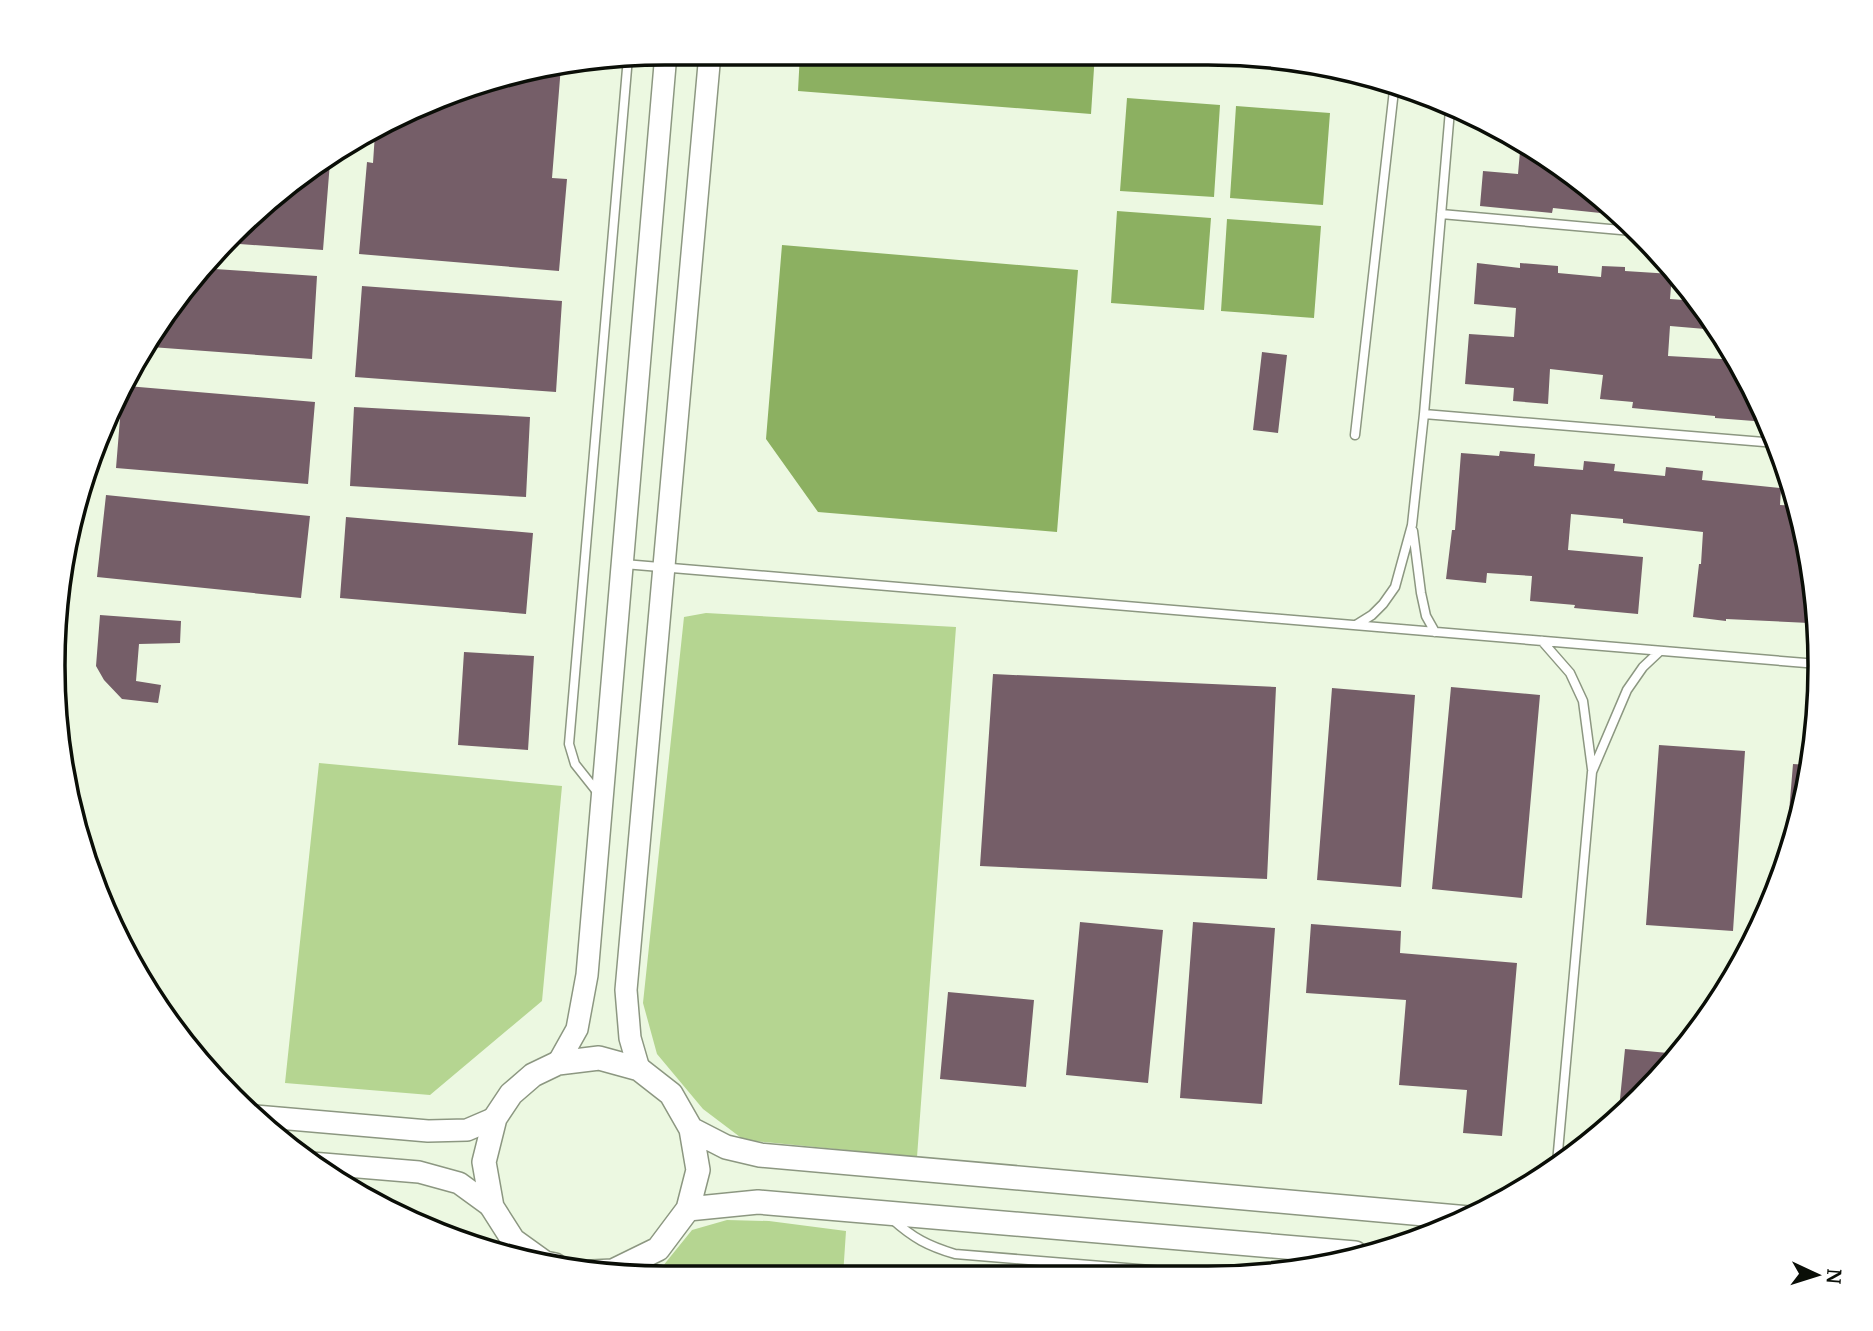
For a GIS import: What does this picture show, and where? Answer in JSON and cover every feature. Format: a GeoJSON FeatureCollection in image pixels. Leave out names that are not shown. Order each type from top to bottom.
{"type":"FeatureCollection","features":[{"type":"Feature","properties":{"kind":"main road"},"geometry":{"type":"LineString","coordinates":[[528,1250],[513,1240],[492,1208],[484,1162],[495,1118],[511,1094],[533,1075],[558,1063],[599,1058],[639,1069],[671,1094],[691,1129],[698,1170],[688,1209],[658,1249],[622,1265]]}},
{"type":"Feature","properties":{"kind":"main road"},"geometry":{"type":"LineString","coordinates":[[691,1129],[726,1147],[760,1155],[1447,1216]]}},
{"type":"Feature","properties":{"kind":"main road"},"geometry":{"type":"LineString","coordinates":[[688,1209],[758,1202],[1339,1252]]}},
{"type":"Feature","properties":{"kind":"street"},"geometry":{"type":"LineString","coordinates":[[558,1063],[577,1029],[587,975],[665,65]]}},
{"type":"Feature","properties":{"kind":"street"},"geometry":{"type":"LineString","coordinates":[[639,1069],[630,1038],[626,990],[709,65]]}},
{"type":"Feature","properties":{"kind":"street"},"geometry":{"type":"LineString","coordinates":[[269,1117],[428,1131],[467,1130],[495,1118]]}},
{"type":"Feature","properties":{"kind":"street"},"geometry":{"type":"LineString","coordinates":[[332,1165],[419,1172],[459,1183],[492,1208]]}},
{"type":"Feature","properties":{"kind":"lane"},"geometry":{"type":"LineString","coordinates":[[602,798],[575,764],[569,744],[627,66]]}},
{"type":"Feature","properties":{"kind":"lane"},"geometry":{"type":"LineString","coordinates":[[1355,435],[1393,95]]}},
{"type":"Feature","properties":{"kind":"lane"},"geometry":{"type":"LineString","coordinates":[[1356,625],[1372,615],[1395,587],[1412,525],[1449,116]]}},
{"type":"Feature","properties":{"kind":"lane"},"geometry":{"type":"LineString","coordinates":[[1441,215],[1621,230]]}},
{"type":"Feature","properties":{"kind":"lane"},"geometry":{"type":"LineString","coordinates":[[1424,414],[1765,442]]}},
{"type":"Feature","properties":{"kind":"lane"},"geometry":{"type":"LineString","coordinates":[[1412,525],[1421,593],[1426,616],[1435,632]]}},
{"type":"Feature","properties":{"kind":"lane"},"geometry":{"type":"LineString","coordinates":[[622,564],[1808,663]]}},
{"type":"Feature","properties":{"kind":"lane"},"geometry":{"type":"LineString","coordinates":[[1542,641],[1570,673],[1583,701],[1592,772],[1558,1153]]}},
{"type":"Feature","properties":{"kind":"lane"},"geometry":{"type":"LineString","coordinates":[[1592,772],[1627,690],[1643,667],[1660,651]]}},
{"type":"Feature","properties":{"kind":"lane"},"geometry":{"type":"LineString","coordinates":[[886,1213],[918,1240],[955,1254],[1102,1266]]}},
{"type":"Feature","properties":{"kind":"shaded area"},"geometry":{"type":"Polygon","coordinates":[[[799,65],[1094,65],[1091,114],[798,91],[799,65]]]}},
{"type":"Feature","properties":{"kind":"shaded area"},"geometry":{"type":"Polygon","coordinates":[[[1127,98],[1220,105],[1214,197],[1120,191],[1127,98]]]}},
{"type":"Feature","properties":{"kind":"shaded area"},"geometry":{"type":"Polygon","coordinates":[[[1236,106],[1330,113],[1323,205],[1230,198],[1236,106]]]}},
{"type":"Feature","properties":{"kind":"shaded area"},"geometry":{"type":"Polygon","coordinates":[[[1117,211],[1211,218],[1204,310],[1111,303],[1117,211]]]}},
{"type":"Feature","properties":{"kind":"shaded area"},"geometry":{"type":"Polygon","coordinates":[[[1227,219],[1321,226],[1314,318],[1221,311],[1227,219]]]}},
{"type":"Feature","properties":{"kind":"shaded area"},"geometry":{"type":"Polygon","coordinates":[[[782,245],[1078,270],[1057,532],[818,512],[766,439],[782,245]]]}},
{"type":"Feature","properties":{"kind":"shaded area"},"geometry":{"type":"Polygon","coordinates":[[[706,613],[956,627],[917,1157],[744,1140],[703,1109],[657,1054],[643,1003],[684,617],[706,613]]]}},
{"type":"Feature","properties":{"kind":"shaded area"},"geometry":{"type":"Polygon","coordinates":[[[319,763],[562,786],[542,1001],[430,1095],[285,1083],[319,763]]]}},
{"type":"Feature","properties":{"kind":"shaded area"},"geometry":{"type":"Polygon","coordinates":[[[727,1220],[769,1221],[846,1231],[844,1266],[663,1266],[692,1230],[727,1220]]]}},
{"type":"Feature","properties":{"kind":"building"},"geometry":{"type":"Polygon","coordinates":[[[560,74],[552,178],[567,179],[559,271],[359,254],[367,162],[373,163],[375,140],[400,127],[472,97],[560,74]]]}},
{"type":"Feature","properties":{"kind":"building"},"geometry":{"type":"Polygon","coordinates":[[[1520,153],[1603,213],[1553,208],[1552,213],[1480,206],[1483,171],[1518,174],[1520,153]]]}},
{"type":"Feature","properties":{"kind":"building"},"geometry":{"type":"Polygon","coordinates":[[[330,168],[323,250],[238,244],[269,214],[330,168]]]}},
{"type":"Feature","properties":{"kind":"building"},"geometry":{"type":"Polygon","coordinates":[[[1477,263],[1520,268],[1520,263],[1558,266],[1558,273],[1601,277],[1602,266],[1625,267],[1625,271],[1663,273],[1671,284],[1670,299],[1684,300],[1705,329],[1670,326],[1668,356],[1724,359],[1756,421],[1632,408],[1633,402],[1600,399],[1603,375],[1550,369],[1548,404],[1513,401],[1514,388],[1465,384],[1469,334],[1514,337],[1516,308],[1474,304],[1477,263]]]}},
{"type":"Feature","properties":{"kind":"building"},"geometry":{"type":"Polygon","coordinates":[[[214,269],[317,276],[312,359],[156,347],[214,269]]]}},
{"type":"Feature","properties":{"kind":"building"},"geometry":{"type":"Polygon","coordinates":[[[362,286],[562,301],[556,392],[355,377],[362,286]]]}},
{"type":"Feature","properties":{"kind":"building"},"geometry":{"type":"Polygon","coordinates":[[[1262,352],[1287,355],[1278,433],[1253,430],[1262,352]]]}},
{"type":"Feature","properties":{"kind":"building"},"geometry":{"type":"Polygon","coordinates":[[[134,387],[315,402],[308,484],[116,468],[120,414],[134,387]]]}},
{"type":"Feature","properties":{"kind":"building"},"geometry":{"type":"Polygon","coordinates":[[[354,407],[530,417],[526,497],[350,486],[354,407]]]}},
{"type":"Feature","properties":{"kind":"building"},"geometry":{"type":"Polygon","coordinates":[[[1500,451],[1535,454],[1534,466],[1583,470],[1584,461],[1615,464],[1614,471],[1665,476],[1666,467],[1703,471],[1702,480],[1781,488],[1780,505],[1787,505],[1797,548],[1807,623],[1726,621],[1693,617],[1703,532],[1623,523],[1623,519],[1571,514],[1568,550],[1643,557],[1638,614],[1530,601],[1532,576],[1487,573],[1486,583],[1446,579],[1452,530],[1455,530],[1461,453],[1499,456],[1500,451]]]}},
{"type":"Feature","properties":{"kind":"building"},"geometry":{"type":"Polygon","coordinates":[[[106,495],[310,516],[301,598],[97,577],[106,495]]]}},
{"type":"Feature","properties":{"kind":"building"},"geometry":{"type":"Polygon","coordinates":[[[346,517],[533,533],[526,614],[340,598],[346,517]]]}},
{"type":"Feature","properties":{"kind":"building"},"geometry":{"type":"Polygon","coordinates":[[[100,615],[181,621],[180,643],[139,644],[136,681],[161,685],[158,703],[122,699],[104,680],[96,666],[100,615]]]}},
{"type":"Feature","properties":{"kind":"building"},"geometry":{"type":"Polygon","coordinates":[[[464,652],[534,656],[528,750],[458,745],[464,652]]]}},
{"type":"Feature","properties":{"kind":"building"},"geometry":{"type":"Polygon","coordinates":[[[993,674],[1276,687],[1267,879],[980,866],[993,674]]]}},
{"type":"Feature","properties":{"kind":"building"},"geometry":{"type":"Polygon","coordinates":[[[1451,687],[1540,695],[1522,898],[1432,889],[1451,687]]]}},
{"type":"Feature","properties":{"kind":"building"},"geometry":{"type":"Polygon","coordinates":[[[1332,688],[1415,695],[1401,887],[1317,880],[1332,688]]]}},
{"type":"Feature","properties":{"kind":"building"},"geometry":{"type":"Polygon","coordinates":[[[1659,745],[1745,751],[1733,931],[1646,925],[1659,745]]]}},
{"type":"Feature","properties":{"kind":"building"},"geometry":{"type":"Polygon","coordinates":[[[1793,764],[1800,764],[1797,783],[1788,819],[1793,764]]]}},
{"type":"Feature","properties":{"kind":"building"},"geometry":{"type":"Polygon","coordinates":[[[1080,922],[1163,930],[1148,1083],[1066,1075],[1080,922]]]}},
{"type":"Feature","properties":{"kind":"building"},"geometry":{"type":"Polygon","coordinates":[[[1193,922],[1275,928],[1262,1104],[1180,1098],[1193,922]]]}},
{"type":"Feature","properties":{"kind":"building"},"geometry":{"type":"Polygon","coordinates":[[[1311,924],[1401,931],[1400,953],[1517,963],[1502,1136],[1463,1133],[1467,1090],[1399,1085],[1406,1000],[1306,993],[1311,924]]]}},
{"type":"Feature","properties":{"kind":"building"},"geometry":{"type":"Polygon","coordinates":[[[948,992],[1034,1000],[1026,1087],[940,1079],[948,992]]]}},
{"type":"Feature","properties":{"kind":"building"},"geometry":{"type":"Polygon","coordinates":[[[1625,1049],[1666,1053],[1659,1062],[1620,1102],[1625,1049]]]}}]}
